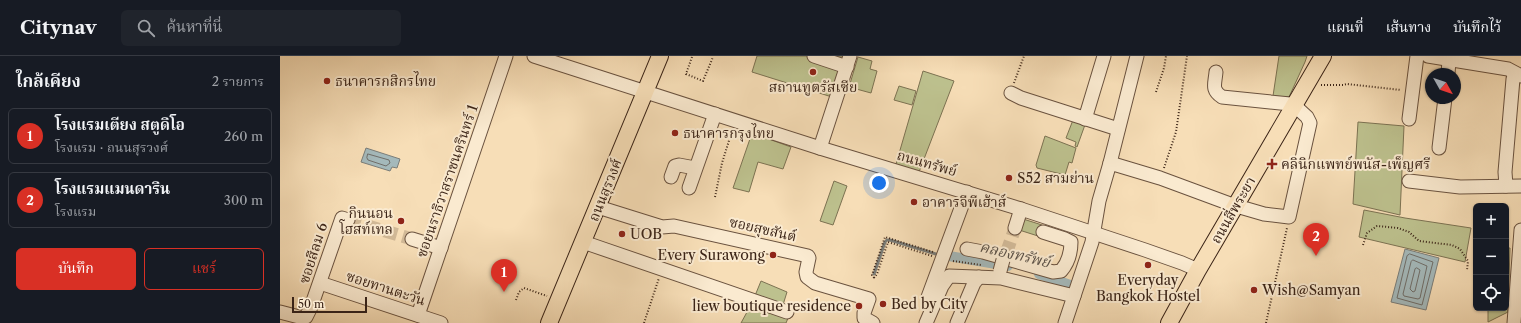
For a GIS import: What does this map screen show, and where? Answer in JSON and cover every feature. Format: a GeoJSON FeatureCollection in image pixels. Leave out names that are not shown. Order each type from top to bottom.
{"type":"FeatureCollection","features":[{"type":"Feature","properties":{"kind":"main road","name":"ถนนสุรวงศ์"},"geometry":{"type":"LineString","coordinates":[[553,322],[583,242],[660,56]]}},
{"type":"Feature","properties":{"kind":"main road","name":"ถนนสี่พระยา"},"geometry":{"type":"LineString","coordinates":[[1169,323],[1198,270],[1323,56]]}},
{"type":"Feature","properties":{"kind":"street","name":"ซอยนราธิวาสราชนครินทร์ 1"},"geometry":{"type":"LineString","coordinates":[[418,315],[506,56]]}},
{"type":"Feature","properties":{"kind":"street","name":"ถนนทรัพย์"},"geometry":{"type":"LineString","coordinates":[[534,56],[820,148],[1022,209],[1182,263],[1198,270]]}},
{"type":"Feature","properties":{"kind":"street"},"geometry":{"type":"LineString","coordinates":[[814,56],[848,61],[820,148]]}},
{"type":"Feature","properties":{"kind":"street"},"geometry":{"type":"LineString","coordinates":[[1085,119],[1104,56]]}},
{"type":"Feature","properties":{"kind":"street"},"geometry":{"type":"LineString","coordinates":[[1065,323],[1092,242],[1099,201],[1137,56]]}},
{"type":"Feature","properties":{"kind":"street"},"geometry":{"type":"LineString","coordinates":[[1409,119],[1417,56]]}},
{"type":"Feature","properties":{"kind":"street"},"geometry":{"type":"LineString","coordinates":[[1428,56],[1448,58],[1508,69],[1517,77],[1505,172],[1506,186]]}},
{"type":"Feature","properties":{"kind":"street"},"geometry":{"type":"LineString","coordinates":[[1110,163],[1160,178],[1235,206],[1264,214],[1289,217],[1310,123],[1307,117],[1294,105],[1290,104],[1222,97],[1216,93],[1214,88],[1216,72]]}},
{"type":"Feature","properties":{"kind":"street"},"geometry":{"type":"LineString","coordinates":[[1011,93],[1021,98],[1118,129]]}},
{"type":"Feature","properties":{"kind":"street"},"geometry":{"type":"LineString","coordinates":[[1439,148],[1444,104]]}},
{"type":"Feature","properties":{"kind":"street"},"geometry":{"type":"LineString","coordinates":[[689,188],[715,114]]}},
{"type":"Feature","properties":{"kind":"street"},"geometry":{"type":"LineString","coordinates":[[671,178],[675,166],[679,165],[696,168]]}},
{"type":"Feature","properties":{"kind":"street"},"geometry":{"type":"LineString","coordinates":[[1410,181],[1460,187],[1521,186]]}},
{"type":"Feature","properties":{"kind":"street"},"geometry":{"type":"LineString","coordinates":[[918,323],[967,192]]}},
{"type":"Feature","properties":{"kind":"street","name":"ซอยสุขสันต์"},"geometry":{"type":"LineString","coordinates":[[598,207],[662,227],[674,226],[808,256],[809,258],[806,272],[807,278],[815,283],[869,299],[864,313],[864,318],[873,323]]}},
{"type":"Feature","properties":{"kind":"street"},"geometry":{"type":"LineString","coordinates":[[1015,228],[1022,209]]}},
{"type":"Feature","properties":{"kind":"street","name":"ซอยสีลม 6"},"geometry":{"type":"LineString","coordinates":[[280,312],[304,318],[306,317],[312,307],[345,218]]}},
{"type":"Feature","properties":{"kind":"street"},"geometry":{"type":"LineString","coordinates":[[1514,323],[1521,230]]}},
{"type":"Feature","properties":{"kind":"street"},"geometry":{"type":"LineString","coordinates":[[957,323],[974,283],[979,277],[1002,264],[1053,272],[1061,271],[1067,264],[1071,249],[1071,242],[1043,232]]}},
{"type":"Feature","properties":{"kind":"street"},"geometry":{"type":"LineString","coordinates":[[412,239],[441,248]]}},
{"type":"Feature","properties":{"kind":"street"},"geometry":{"type":"LineString","coordinates":[[583,242],[787,312]]}},
{"type":"Feature","properties":{"kind":"street"},"geometry":{"type":"LineString","coordinates":[[966,249],[1002,264],[1031,285],[1074,296]]}},
{"type":"Feature","properties":{"kind":"street"},"geometry":{"type":"LineString","coordinates":[[926,323],[942,286],[949,276],[979,277]]}},
{"type":"Feature","properties":{"kind":"street","name":"ซอยทานตะวัน"},"geometry":{"type":"LineString","coordinates":[[320,283],[441,323]]}},
{"type":"Feature","properties":{"kind":"path"},"geometry":{"type":"LineString","coordinates":[[1011,93],[1022,56]]}},
{"type":"Feature","properties":{"kind":"path"},"geometry":{"type":"LineString","coordinates":[[1156,92],[1164,68],[1166,56]]}},
{"type":"Feature","properties":{"kind":"path"},"geometry":{"type":"LineString","coordinates":[[1160,178],[1176,132],[1187,56]]}},
{"type":"Feature","properties":{"kind":"path"},"geometry":{"type":"LineString","coordinates":[[692,57],[686,74],[704,81],[712,57]]}},
{"type":"Feature","properties":{"kind":"path"},"geometry":{"type":"LineString","coordinates":[[1320,85],[1341,86],[1347,84],[1412,92]]}},
{"type":"Feature","properties":{"kind":"path"},"geometry":{"type":"LineString","coordinates":[[716,197],[722,163],[734,126]]}},
{"type":"Feature","properties":{"kind":"path"},"geometry":{"type":"LineString","coordinates":[[1266,323],[1289,217]]}},
{"type":"Feature","properties":{"kind":"path"},"geometry":{"type":"LineString","coordinates":[[1363,245],[1367,233],[1377,226],[1398,228],[1409,232],[1419,241],[1452,245],[1460,249],[1468,260],[1467,270]]}},
{"type":"Feature","properties":{"kind":"path"},"geometry":{"type":"LineString","coordinates":[[885,237],[944,256],[888,242],[877,274],[874,278],[872,275],[885,237]]}},
{"type":"Feature","properties":{"kind":"path"},"geometry":{"type":"LineString","coordinates":[[644,323],[662,270]]}},
{"type":"Feature","properties":{"kind":"path"},"geometry":{"type":"LineString","coordinates":[[516,300],[519,292],[524,288],[550,297]]}},
{"type":"Feature","properties":{"kind":"green space"},"geometry":{"type":"Polygon","coordinates":[[[757,56],[844,56],[832,97],[752,72],[757,56]]]}},
{"type":"Feature","properties":{"kind":"green space"},"geometry":{"type":"Polygon","coordinates":[[[1279,56],[1307,56],[1289,97],[1273,96],[1279,56]]]}},
{"type":"Feature","properties":{"kind":"green space"},"geometry":{"type":"Polygon","coordinates":[[[858,57],[872,61],[870,69],[877,71],[871,93],[849,87],[858,57]]]}},
{"type":"Feature","properties":{"kind":"green space"},"geometry":{"type":"Polygon","coordinates":[[[923,71],[954,81],[919,172],[896,164],[923,71]]]}},
{"type":"Feature","properties":{"kind":"green space"},"geometry":{"type":"Polygon","coordinates":[[[899,86],[916,91],[912,105],[894,100],[899,86]]]}},
{"type":"Feature","properties":{"kind":"green space"},"geometry":{"type":"Polygon","coordinates":[[[1073,120],[1086,122],[1077,147],[1075,146],[1076,142],[1066,138],[1073,120]]]}},
{"type":"Feature","properties":{"kind":"green space"},"geometry":{"type":"Polygon","coordinates":[[[1358,122],[1404,126],[1400,215],[1353,204],[1358,122]]]}},
{"type":"Feature","properties":{"kind":"green space"},"geometry":{"type":"Polygon","coordinates":[[[752,133],[791,147],[783,169],[758,162],[749,192],[733,188],[752,133]]]}},
{"type":"Feature","properties":{"kind":"green space"},"geometry":{"type":"Polygon","coordinates":[[[1045,136],[1076,148],[1072,163],[1069,162],[1065,175],[1037,168],[1036,165],[1045,136]]]}},
{"type":"Feature","properties":{"kind":"green space"},"geometry":{"type":"Polygon","coordinates":[[[834,181],[847,186],[833,225],[820,221],[834,181]]]}},
{"type":"Feature","properties":{"kind":"green space"},"geometry":{"type":"Polygon","coordinates":[[[1364,210],[1471,228],[1465,262],[1359,237],[1364,210]]]}},
{"type":"Feature","properties":{"kind":"green space"},"geometry":{"type":"Polygon","coordinates":[[[1020,218],[1042,225],[1038,236],[1016,229],[1020,218]]]}},
{"type":"Feature","properties":{"kind":"green space"},"geometry":{"type":"Polygon","coordinates":[[[1509,248],[1510,248],[1509,280],[1509,248]]]}},
{"type":"Feature","properties":{"kind":"green space"},"geometry":{"type":"Polygon","coordinates":[[[761,281],[787,292],[782,308],[791,311],[786,323],[741,323],[752,303],[761,281]]]}},
{"type":"Feature","properties":{"kind":"green space"},"geometry":{"type":"Polygon","coordinates":[[[1488,311],[1508,311],[1508,312],[1488,322],[1488,311]]]}},
{"type":"Feature","properties":{"kind":"water"},"geometry":{"type":"Polygon","coordinates":[[[366,148],[400,159],[397,168],[392,167],[390,171],[361,162],[366,148]]]}},
{"type":"Feature","properties":{"kind":"water"},"geometry":{"type":"Polygon","coordinates":[[[1405,249],[1439,258],[1426,310],[1391,302],[1405,249]]]}},
{"type":"Feature","properties":{"kind":"waterway","name":"คลองทรัพย์"},"geometry":{"type":"LineString","coordinates":[[874,274],[887,240],[939,255]]}},
{"type":"Feature","properties":{"kind":"waterway","name":"คลองทรัพย์"},"geometry":{"type":"LineString","coordinates":[[949,256],[1008,266]]}},
{"type":"Feature","properties":{"kind":"waterway","name":"คลองทรัพย์"},"geometry":{"type":"LineString","coordinates":[[1039,274],[1073,286]]}},
{"type":"Feature","properties":{"kind":"tunnel"},"geometry":{"type":"LineString","coordinates":[[348,220],[412,239]]}},
{"type":"Feature","properties":{"kind":"tunnel"},"geometry":{"type":"LineString","coordinates":[[1006,254],[1015,228]]}},
{"type":"Feature","properties":{"kind":"place","name":"สถานทูตรัสเซีย"},"geometry":{"type":"Point","coordinates":[813,72]}},
{"type":"Feature","properties":{"kind":"place","name":"ธนาคารกสิกรไทย"},"geometry":{"type":"Point","coordinates":[327,81]}},
{"type":"Feature","properties":{"kind":"place","name":"ธนาคารกรุงไทย"},"geometry":{"type":"Point","coordinates":[675,133]}},
{"type":"Feature","properties":{"kind":"place","name":"คลินิกแพทย์พนัส-เพ็ญศรี"},"geometry":{"type":"Point","coordinates":[1272,164]}},
{"type":"Feature","properties":{"kind":"place","name":"S52 สามย่าน"},"geometry":{"type":"Point","coordinates":[1009,178]}},
{"type":"Feature","properties":{"kind":"place","name":"อาคารจีพีเฮ้าส์"},"geometry":{"type":"Point","coordinates":[914,202]}},
{"type":"Feature","properties":{"kind":"place","name":"กินนอน โฮสท์เทล"},"geometry":{"type":"Point","coordinates":[401,221]}},
{"type":"Feature","properties":{"kind":"place","name":"UOB"},"geometry":{"type":"Point","coordinates":[622,234]}},
{"type":"Feature","properties":{"kind":"place","name":"Every Surawong"},"geometry":{"type":"Point","coordinates":[773,255]}},
{"type":"Feature","properties":{"kind":"place","name":"โรงแรมแมนดาริน"},"geometry":{"type":"Point","coordinates":[1316,256]}},
{"type":"Feature","properties":{"kind":"place","name":"Everyday Bangkok Hostel"},"geometry":{"type":"Point","coordinates":[1148,265]}},
{"type":"Feature","properties":{"kind":"place","name":"Wish@Samyan"},"geometry":{"type":"Point","coordinates":[1254,290]}},
{"type":"Feature","properties":{"kind":"place","name":"โรงแรมเตียง สตูดิโอ"},"geometry":{"type":"Point","coordinates":[504,292]}},
{"type":"Feature","properties":{"kind":"place","name":"Bed by City"},"geometry":{"type":"Point","coordinates":[883,304]}},
{"type":"Feature","properties":{"kind":"place","name":"liew boutique residence"},"geometry":{"type":"Point","coordinates":[859,306]}}]}
